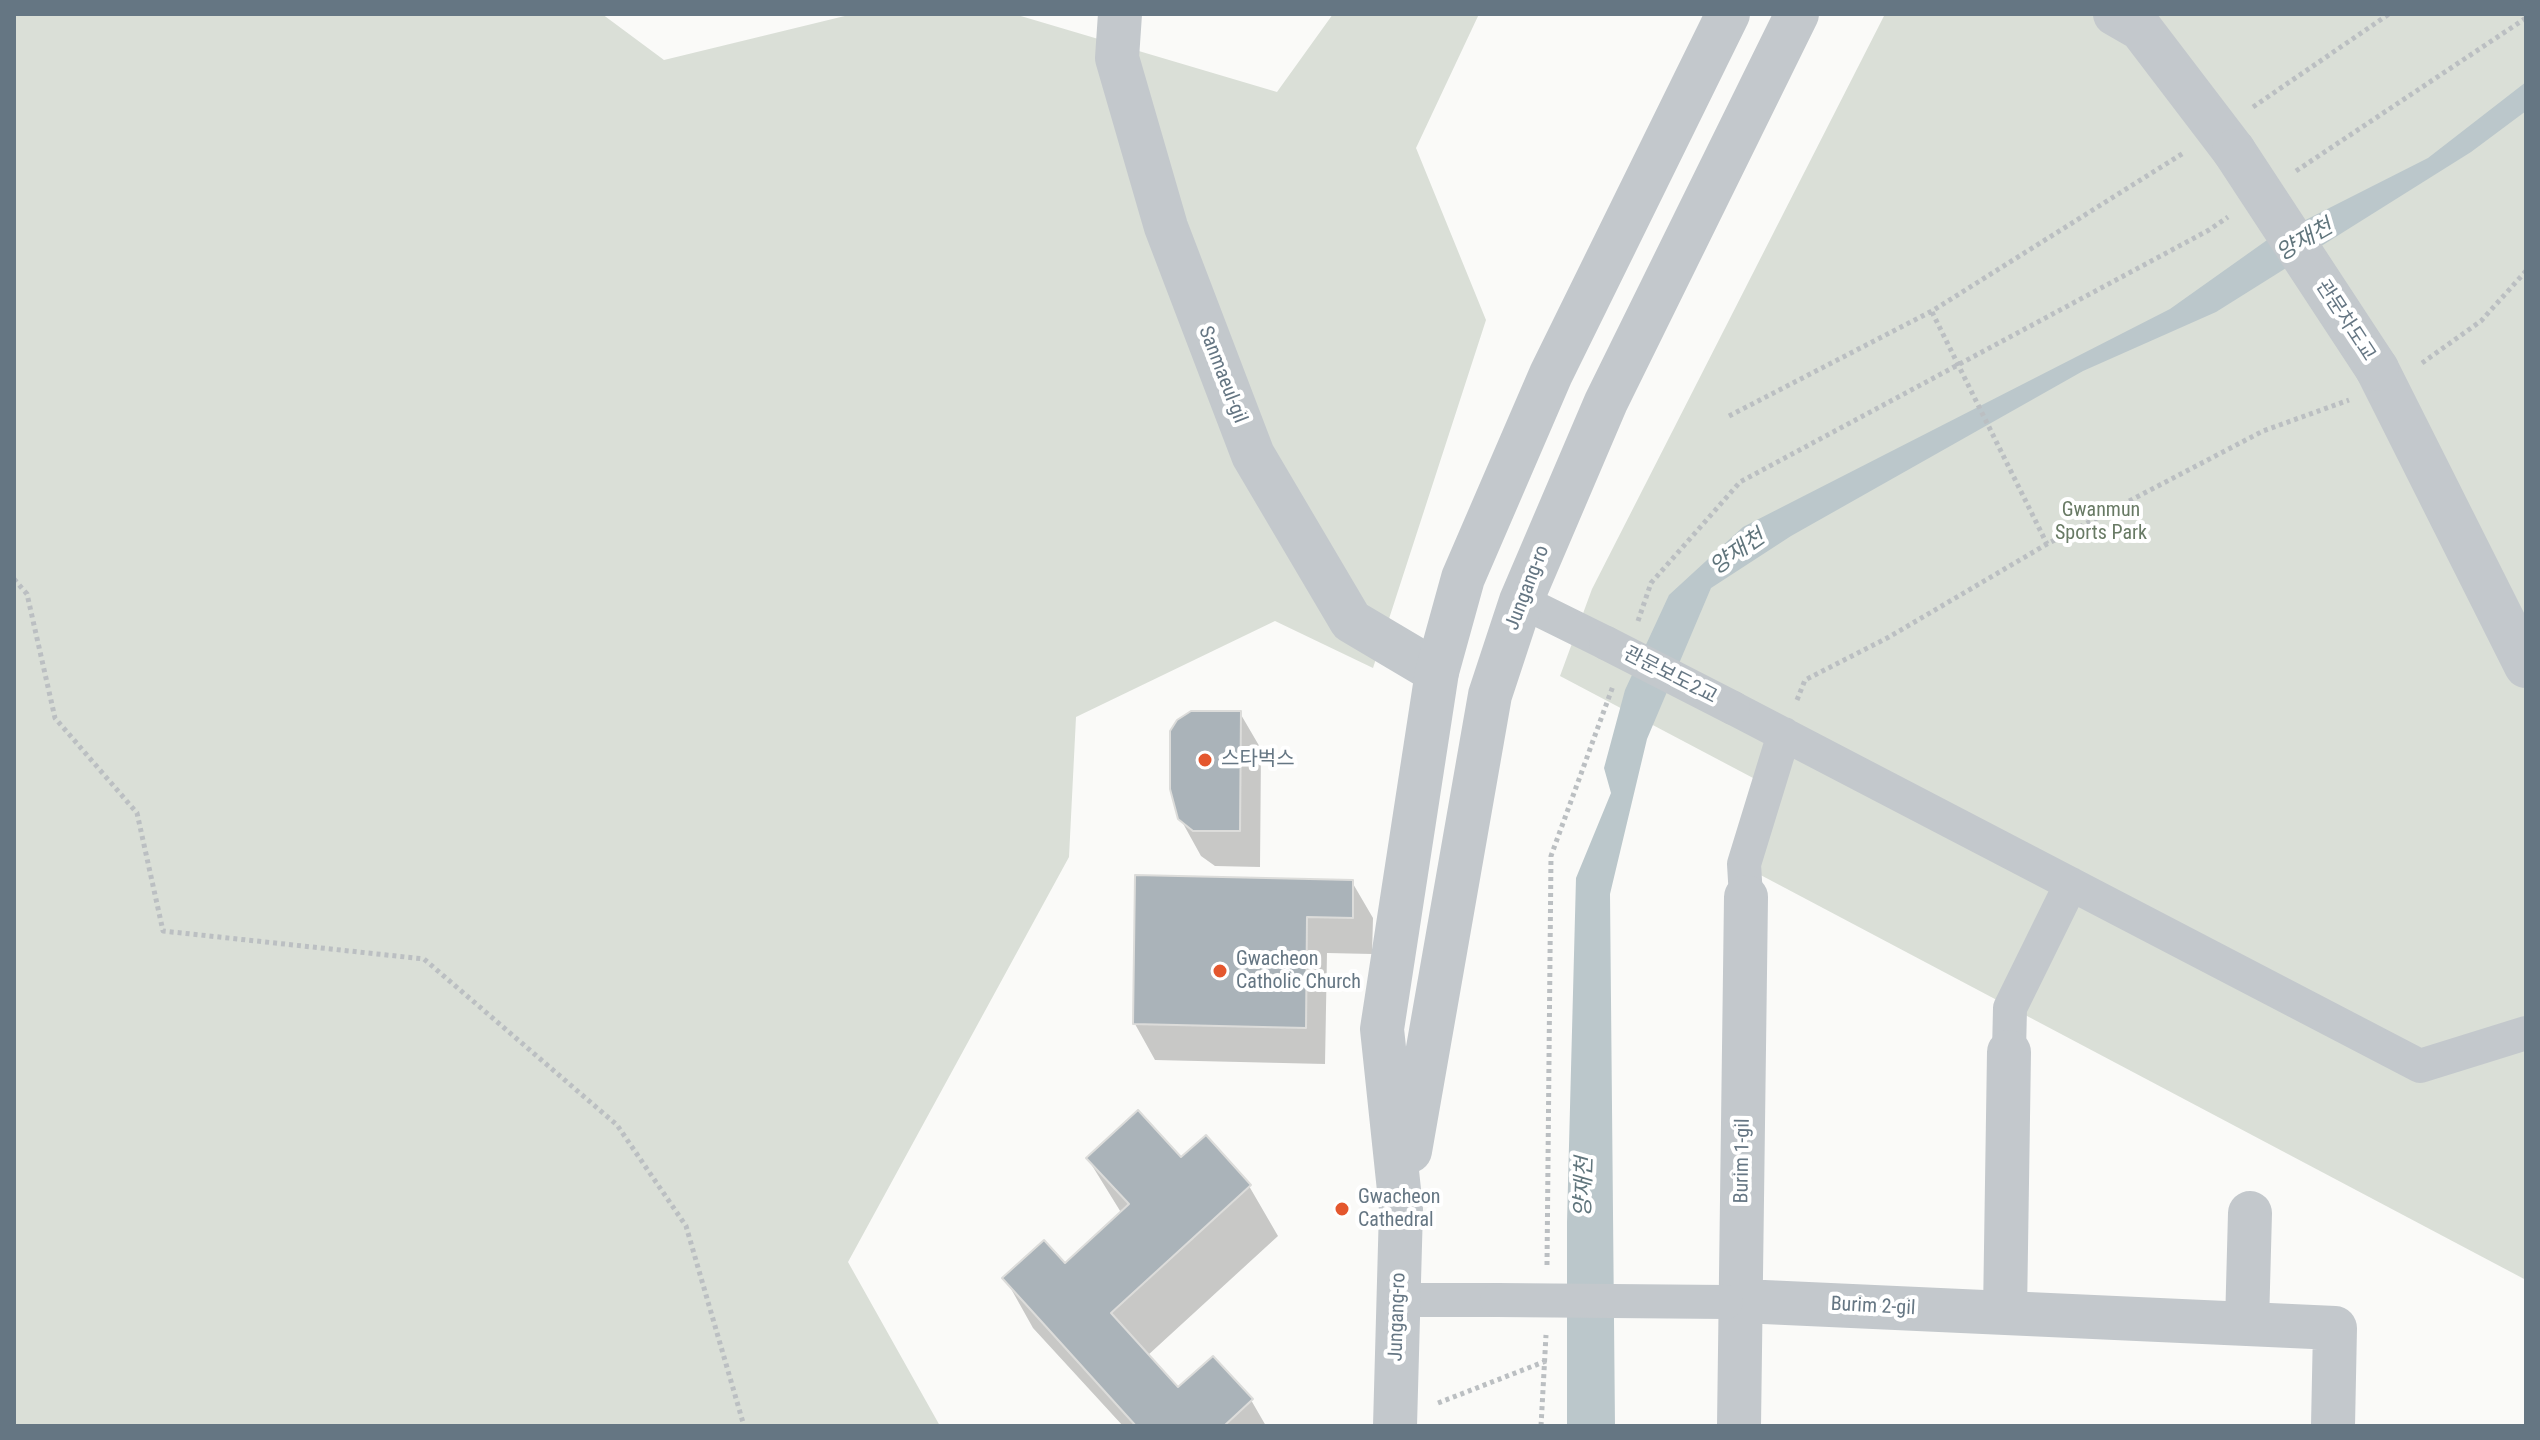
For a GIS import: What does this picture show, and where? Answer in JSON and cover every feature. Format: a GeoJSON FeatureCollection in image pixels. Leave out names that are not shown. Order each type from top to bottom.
{"type":"FeatureCollection","features":[{"type":"Feature","properties":{"kind":"street","name":"Sanmaeul-gil"},"geometry":{"type":"LineString","coordinates":[[1120,14],[1117,58],[1166,227],[1253,455],[1351,621],[1437,672]]}},
{"type":"Feature","properties":{"kind":"street","name":"Jungang-ro"},"geometry":{"type":"LineString","coordinates":[[1401,1209],[1382,1029],[1437,672],[1463,578],[1551,374],[1728,14]]}},
{"type":"Feature","properties":{"kind":"street","name":"Jungang-ro"},"geometry":{"type":"LineString","coordinates":[[1391,1424],[1401,1209],[1429,1033],[1490,695],[1521,601],[1606,402],[1797,14]]}},
{"type":"Feature","properties":{"kind":"street","name":"관문차도교"},"geometry":{"type":"LineString","coordinates":[[2115,14],[2141,29],[2226,141],[2381,376],[2526,666]]}},
{"type":"Feature","properties":{"kind":"street","name":"관문보도2교"},"geometry":{"type":"LineString","coordinates":[[1521,601],[1784,734],[2420,1066],[2526,1033]]}},
{"type":"Feature","properties":{"kind":"street"},"geometry":{"type":"LineString","coordinates":[[1746,897],[1744,864],[1784,734]]}},
{"type":"Feature","properties":{"kind":"street"},"geometry":{"type":"LineString","coordinates":[[2005,1313],[2010,1008],[2071,884]]}},
{"type":"Feature","properties":{"kind":"street","name":"Burim 1-gil"},"geometry":{"type":"LineString","coordinates":[[1739,1426],[1734,1301],[1746,897]]}},
{"type":"Feature","properties":{"kind":"street"},"geometry":{"type":"LineString","coordinates":[[2247,1324],[2250,1213]]}},
{"type":"Feature","properties":{"kind":"street"},"geometry":{"type":"LineString","coordinates":[[1398,1300],[1734,1301]]}},
{"type":"Feature","properties":{"kind":"street","name":"Burim 2-gil"},"geometry":{"type":"LineString","coordinates":[[1734,1301],[2335,1328],[2333,1426]]}},
{"type":"Feature","properties":{"kind":"path"},"geometry":{"type":"LineString","coordinates":[[1729,416],[1932,311],[2226,141],[2389,14]]}},
{"type":"Feature","properties":{"kind":"path"},"geometry":{"type":"LineString","coordinates":[[2288,177],[2526,18]]}},
{"type":"Feature","properties":{"kind":"path"},"geometry":{"type":"LineString","coordinates":[[1635,626],[1651,583],[1740,482],[2209,230],[2235,212]]}},
{"type":"Feature","properties":{"kind":"path"},"geometry":{"type":"LineString","coordinates":[[1784,734],[1805,680],[1889,637],[2047,544],[2263,431],[2356,398],[2381,376],[2418,366],[2481,321],[2526,271]]}},
{"type":"Feature","properties":{"kind":"path"},"geometry":{"type":"LineString","coordinates":[[1932,311],[2047,544]]}},
{"type":"Feature","properties":{"kind":"path"},"geometry":{"type":"LineString","coordinates":[[14,579],[27,594],[55,718],[137,813],[163,931],[424,959],[436,969],[617,1125],[686,1226],[744,1426]]}},
{"type":"Feature","properties":{"kind":"path"},"geometry":{"type":"LineString","coordinates":[[1547,1266],[1551,856],[1614,684]]}},
{"type":"Feature","properties":{"kind":"path"},"geometry":{"type":"LineString","coordinates":[[1541,1426],[1546,1329]]}},
{"type":"Feature","properties":{"kind":"path"},"geometry":{"type":"LineString","coordinates":[[1391,1424],[1546,1361]]}},
{"type":"Feature","properties":{"kind":"green space"},"geometry":{"type":"Polygon","coordinates":[[[14,14],[602,14],[664,60],[853,14],[1014,14],[1277,92],[1333,14],[1479,14],[1416,148],[1486,320],[1373,668],[1275,621],[1076,717],[1069,857],[848,1262],[940,1426],[14,1426],[14,14]]]}},
{"type":"Feature","properties":{"kind":"green space","name":"Gwanmun Sports Park"},"geometry":{"type":"Polygon","coordinates":[[[1885,14],[2526,14],[2526,1280],[1753,871],[1772,788],[1560,676],[1592,589],[1885,14]]]}},
{"type":"Feature","properties":{"kind":"water","name":"양재천"},"geometry":{"type":"Polygon","coordinates":[[[2526,82],[2526,111],[2471,152],[2216,312],[2083,371],[1791,536],[1711,588],[1647,739],[1610,894],[1615,1426],[1567,1426],[1567,1222],[1576,878],[1611,793],[1604,768],[1625,690],[1669,595],[1743,527],[2170,309],[2270,238],[2428,158],[2526,82]]]}},
{"type":"Feature","properties":{"kind":"building","name":"스타벅스"},"geometry":{"type":"Polygon","coordinates":[[[1191,711],[1241,711],[1240,831],[1193,831],[1178,819],[1170,789],[1170,731],[1177,720],[1191,711]]]}},
{"type":"Feature","properties":{"kind":"building","name":"Gwacheon Catholic Church"},"geometry":{"type":"Polygon","coordinates":[[[1135,875],[1353,880],[1353,918],[1307,917],[1306,1028],[1133,1024],[1135,875]]]}},
{"type":"Feature","properties":{"kind":"building"},"geometry":{"type":"Polygon","coordinates":[[[1138,1110],[1181,1157],[1206,1135],[1251,1185],[1111,1313],[1178,1387],[1213,1356],[1253,1399],[1224,1426],[1136,1426],[1002,1278],[1044,1240],[1065,1263],[1129,1204],[1086,1158],[1138,1110]]]}},
{"type":"Feature","properties":{"kind":"place","name":"스타벅스"},"geometry":{"type":"Point","coordinates":[1205,760]}},
{"type":"Feature","properties":{"kind":"place","name":"Gwacheon Catholic Church"},"geometry":{"type":"Point","coordinates":[1220,971]}},
{"type":"Feature","properties":{"kind":"place","name":"Gwacheon Cathedral"},"geometry":{"type":"Point","coordinates":[1342,1209]}}]}
